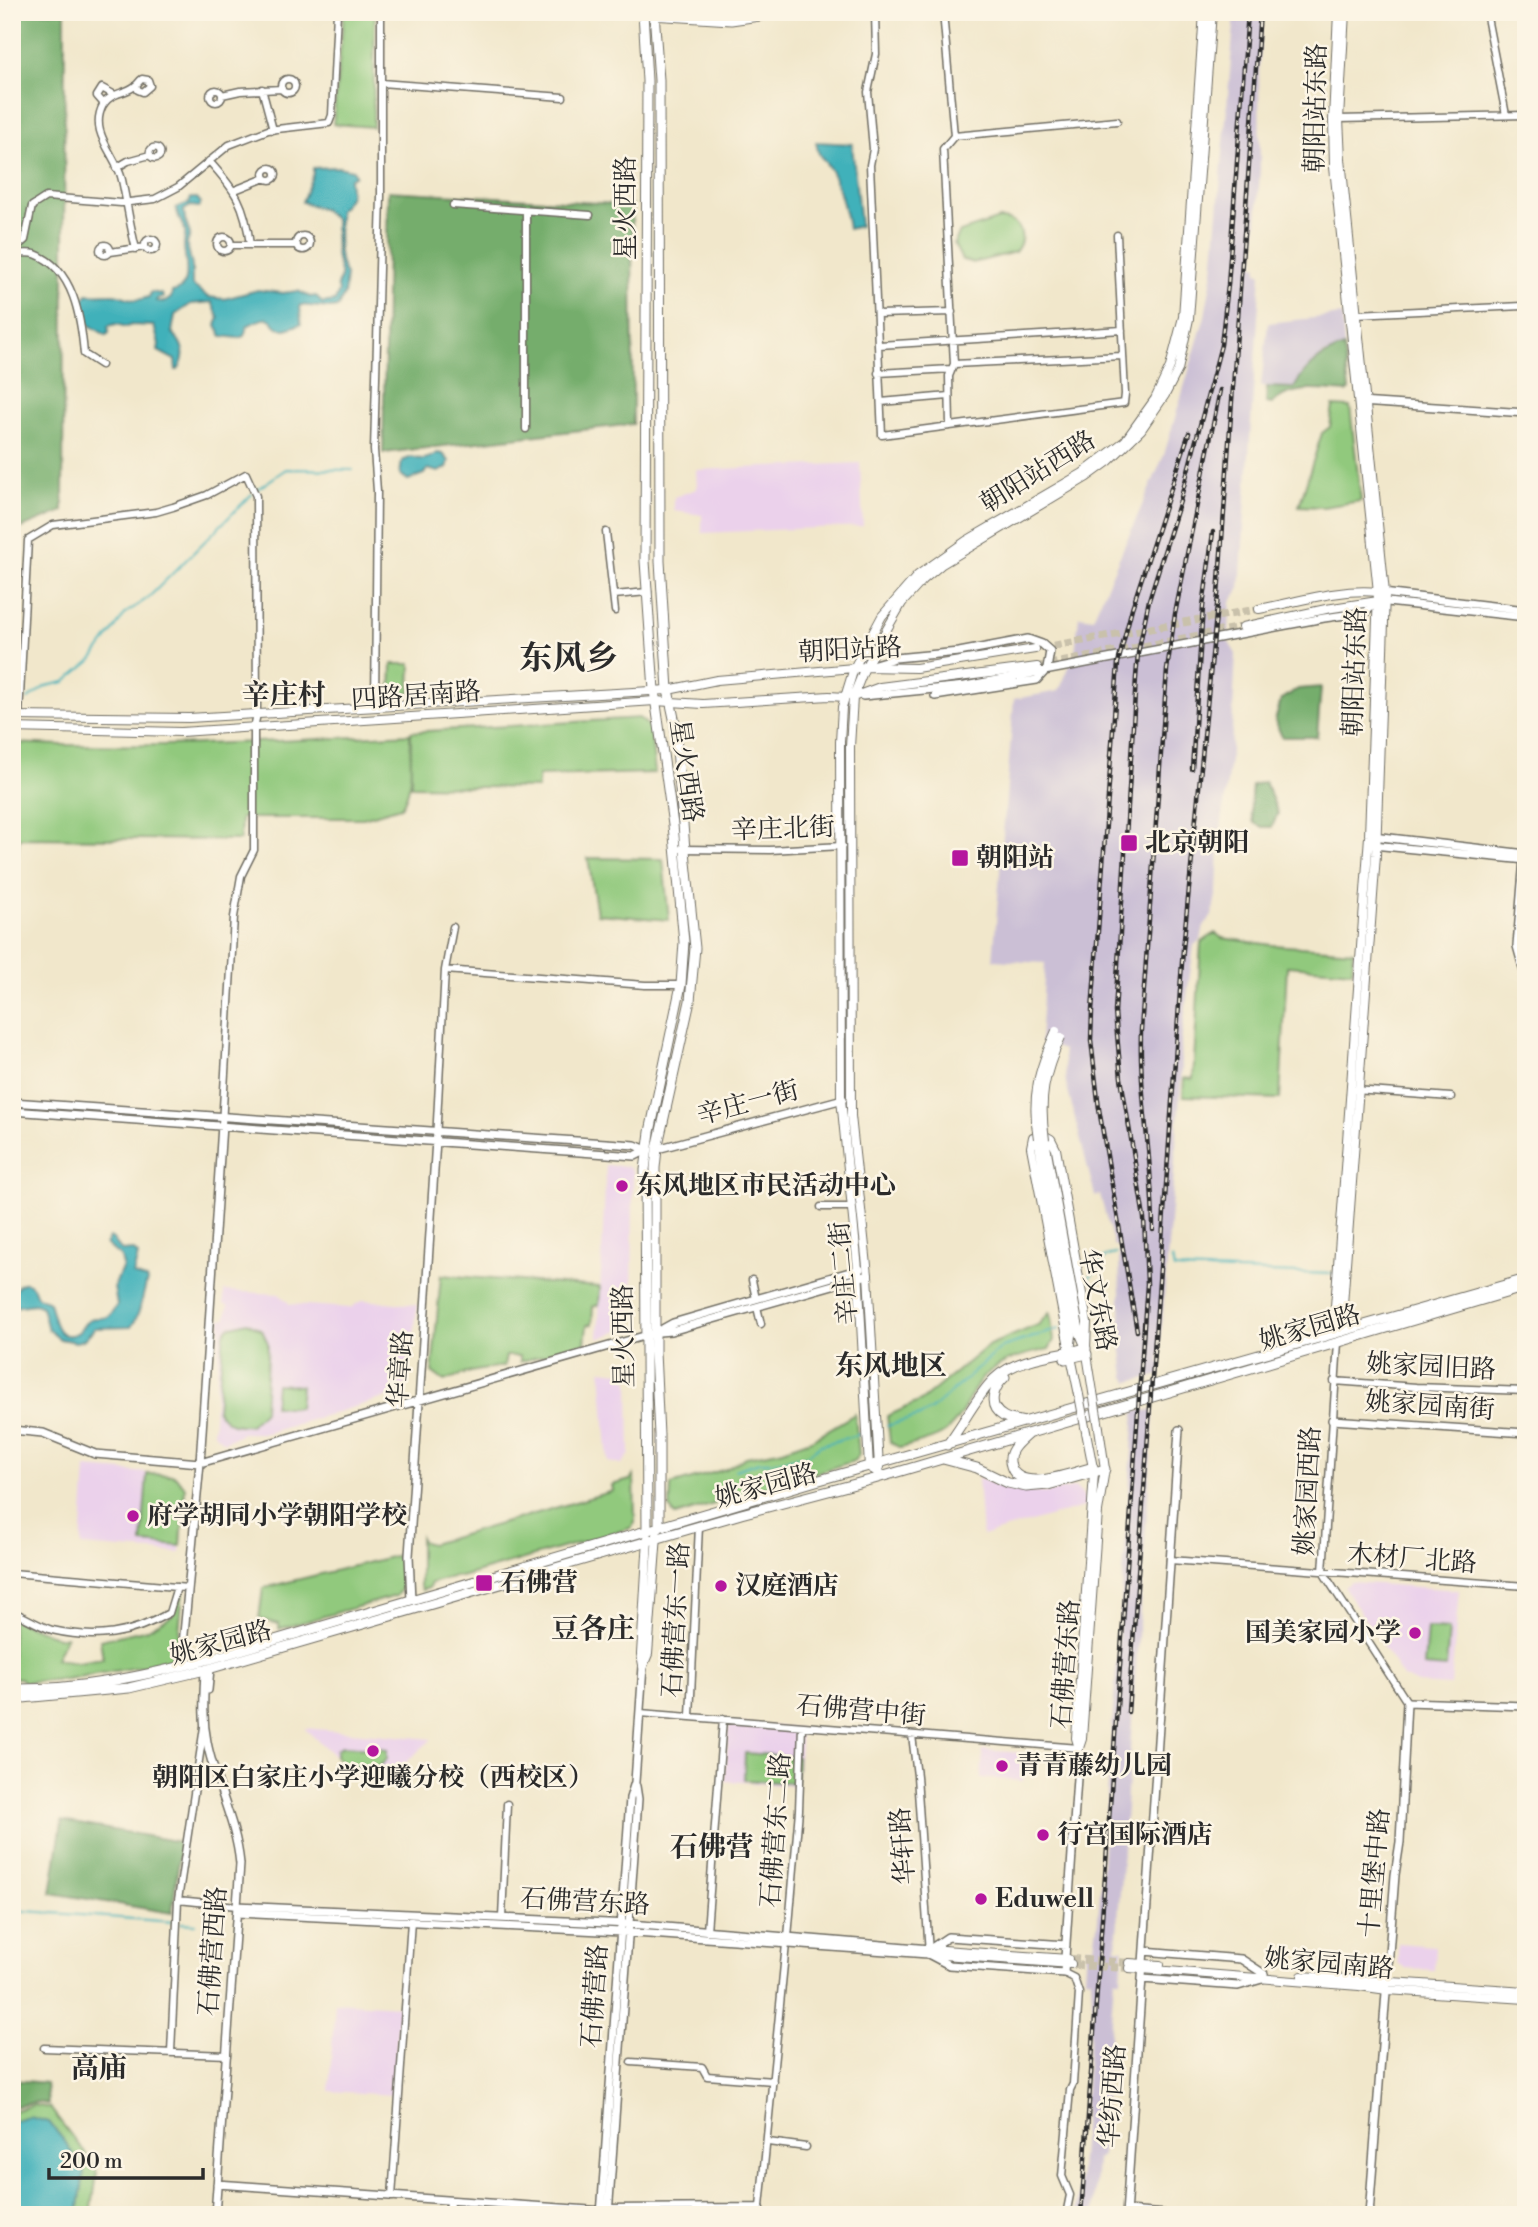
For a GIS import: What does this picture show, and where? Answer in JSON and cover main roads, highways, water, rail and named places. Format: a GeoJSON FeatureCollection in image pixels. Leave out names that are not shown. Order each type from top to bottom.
{"type":"FeatureCollection","features":[{"type":"Feature","properties":{"kind":"main road"},"geometry":{"type":"LineString","coordinates":[[643,13],[730,20],[788,12]]}},
{"type":"Feature","properties":{"kind":"main road","name":"朝阳站西路"},"geometry":{"type":"LineString","coordinates":[[850,846],[849,697],[855,668],[882,616],[918,575],[966,541],[1083,473],[1125,441],[1155,399],[1170,367],[1183,317],[1204,12]]}},
{"type":"Feature","properties":{"kind":"main road","name":"朝阳站西路"},"geometry":{"type":"LineString","coordinates":[[840,846],[842,707],[902,603],[942,564],[1109,461],[1141,430],[1178,370],[1189,319],[1212,12]]}},
{"type":"Feature","properties":{"kind":"main road","name":"朝阳站东路"},"geometry":{"type":"LineString","coordinates":[[1338,12],[1333,148],[1363,402]]}},
{"type":"Feature","properties":{"kind":"main road","name":"朝阳站东路"},"geometry":{"type":"LineString","coordinates":[[1338,1336],[1373,840],[1382,597],[1339,119],[1345,12]]}},
{"type":"Feature","properties":{"kind":"main road","name":"星火西路"},"geometry":{"type":"LineString","coordinates":[[643,13],[647,81],[645,561],[655,701],[695,934],[695,970],[690,1001],[645,1170],[645,1336],[652,1535]]}},
{"type":"Feature","properties":{"kind":"main road","name":"星火西路"},"geometry":{"type":"LineString","coordinates":[[652,1535],[659,1435],[652,1149],[681,985],[684,942],[675,723],[668,690],[660,561],[659,80],[654,14]]}},
{"type":"Feature","properties":{"kind":"main road"},"geometry":{"type":"LineString","coordinates":[[1259,609],[1367,591],[1382,597]]}},
{"type":"Feature","properties":{"kind":"main road"},"geometry":{"type":"LineString","coordinates":[[1243,627],[1382,597]]}},
{"type":"Feature","properties":{"kind":"main road","name":"朝阳站路"},"geometry":{"type":"LineString","coordinates":[[16,716],[127,719],[257,714],[668,690],[717,680],[817,671],[866,667],[916,668],[1035,649]]}},
{"type":"Feature","properties":{"kind":"main road"},"geometry":{"type":"LineString","coordinates":[[849,697],[880,687],[1037,667]]}},
{"type":"Feature","properties":{"kind":"main road","name":"朝阳站路"},"geometry":{"type":"LineString","coordinates":[[655,701],[703,704],[849,697]]}},
{"type":"Feature","properties":{"kind":"main road","name":"四路居南路"},"geometry":{"type":"LineString","coordinates":[[12,728],[181,732],[655,701]]}},
{"type":"Feature","properties":{"kind":"main road","name":"辛庄二街"},"geometry":{"type":"LineString","coordinates":[[840,846],[841,1099],[851,1207],[863,1272]]}},
{"type":"Feature","properties":{"kind":"main road","name":"辛庄二街"},"geometry":{"type":"LineString","coordinates":[[850,846],[851,1096],[873,1466]]}},
{"type":"Feature","properties":{"kind":"main road"},"geometry":{"type":"LineString","coordinates":[[1042,1139],[1034,1104],[1037,1081],[1058,1034]]}},
{"type":"Feature","properties":{"kind":"main road"},"geometry":{"type":"LineString","coordinates":[[1027,1422],[1007,1418],[995,1409],[994,1390],[999,1382],[1016,1371],[1087,1351],[1087,1322],[1056,1149],[1051,1139],[1044,1135],[1033,1137],[1031,1147],[1071,1355]]}},
{"type":"Feature","properties":{"kind":"main road","name":"华文东路"},"geometry":{"type":"LineString","coordinates":[[1042,1139],[1080,1334],[1087,1351],[1105,1467]]}},
{"type":"Feature","properties":{"kind":"main road","name":"华文东路"},"geometry":{"type":"LineString","coordinates":[[1042,1139],[1072,1335],[1071,1355],[1093,1470]]}},
{"type":"Feature","properties":{"kind":"main road","name":"姚家园路"},"geometry":{"type":"LineString","coordinates":[[12,1689],[41,1689],[140,1677],[411,1600],[884,1476],[1526,1279]]}},
{"type":"Feature","properties":{"kind":"main road","name":"姚家园路"},"geometry":{"type":"LineString","coordinates":[[12,1699],[130,1688],[208,1669],[873,1466],[1338,1336],[1526,1287]]}},
{"type":"Feature","properties":{"kind":"main road"},"geometry":{"type":"LineString","coordinates":[[947,1446],[995,1378],[1021,1363],[1071,1355]]}},
{"type":"Feature","properties":{"kind":"main road"},"geometry":{"type":"LineString","coordinates":[[1031,1432],[1017,1444],[1011,1454],[1010,1465],[1022,1479],[1036,1480],[1105,1467]]}},
{"type":"Feature","properties":{"kind":"main road"},"geometry":{"type":"LineString","coordinates":[[942,1459],[976,1468],[1009,1483],[1026,1487],[1048,1485],[1093,1470]]}},
{"type":"Feature","properties":{"kind":"main road"},"geometry":{"type":"LineString","coordinates":[[873,1466],[884,1476]]}},
{"type":"Feature","properties":{"kind":"main road","name":"石佛营东路"},"geometry":{"type":"LineString","coordinates":[[1093,1470],[1076,1738],[1079,1748],[1082,1739],[1098,1512],[1105,1467]]}},
{"type":"Feature","properties":{"kind":"main road","name":"石佛营路"},"geometry":{"type":"LineString","coordinates":[[643,1666],[648,1654],[652,1535]]}},
{"type":"Feature","properties":{"kind":"main road"},"geometry":{"type":"LineString","coordinates":[[929,1952],[1071,1962]]}},
{"type":"Feature","properties":{"kind":"main road","name":"姚家园南路"},"geometry":{"type":"LineString","coordinates":[[1129,1966],[1526,1999]]}},
{"type":"Feature","properties":{"kind":"main road","name":"姚家园南路"},"geometry":{"type":"LineString","coordinates":[[1387,1986],[1526,1991]]}},
{"type":"Feature","properties":{"kind":"water"},"geometry":{"type":"Polygon","coordinates":[[[816,142],[852,144],[860,226],[848,229],[838,187],[832,172],[819,154],[816,142]]]}},
{"type":"Feature","properties":{"kind":"water"},"geometry":{"type":"Polygon","coordinates":[[[338,167],[353,170],[355,175],[349,179],[350,196],[339,211],[339,253],[346,275],[344,294],[338,307],[300,305],[301,324],[283,329],[278,328],[272,320],[264,319],[247,326],[244,336],[238,338],[222,336],[216,325],[219,318],[212,302],[191,304],[175,315],[172,332],[181,345],[183,355],[178,370],[175,360],[158,351],[154,326],[127,327],[116,324],[108,326],[109,333],[106,335],[86,323],[81,304],[87,294],[115,294],[137,300],[149,297],[151,292],[162,294],[163,298],[156,301],[165,302],[171,298],[172,292],[184,285],[187,273],[185,232],[176,208],[189,203],[191,198],[197,198],[201,203],[199,207],[191,206],[184,210],[190,234],[187,244],[192,266],[192,285],[208,297],[224,299],[258,290],[283,293],[298,291],[310,297],[316,296],[322,303],[335,301],[341,277],[336,255],[335,219],[322,209],[302,202],[313,168],[338,167]]]}},
{"type":"Feature","properties":{"kind":"water"},"geometry":{"type":"Polygon","coordinates":[[[437,453],[443,454],[449,461],[447,468],[438,472],[428,469],[424,474],[408,480],[400,474],[402,461],[412,457],[425,459],[437,453]]]}},
{"type":"Feature","properties":{"kind":"water"},"geometry":{"type":"Polygon","coordinates":[[[109,1238],[112,1238],[122,1251],[133,1250],[138,1255],[133,1275],[147,1281],[139,1311],[131,1327],[95,1328],[83,1340],[76,1342],[60,1339],[48,1330],[42,1307],[35,1304],[12,1307],[16,1289],[27,1283],[33,1287],[38,1297],[49,1302],[56,1326],[64,1334],[77,1333],[90,1319],[109,1316],[117,1305],[114,1287],[123,1266],[121,1257],[106,1244],[109,1238]]]}},
{"type":"Feature","properties":{"kind":"water"},"geometry":{"type":"Polygon","coordinates":[[[29,2117],[49,2122],[84,2172],[78,2215],[12,2215],[12,2122],[29,2117]]]}},
{"type":"Feature","properties":{"kind":"waterway"},"geometry":{"type":"LineString","coordinates":[[256,490],[286,469],[353,470]]}},
{"type":"Feature","properties":{"kind":"waterway"},"geometry":{"type":"LineString","coordinates":[[28,699],[46,686],[65,682],[92,660],[126,613],[148,598],[252,494]]}},
{"type":"Feature","properties":{"kind":"waterway"},"geometry":{"type":"LineString","coordinates":[[1089,1278],[1106,1256],[1116,1254]]}},
{"type":"Feature","properties":{"kind":"waterway"},"geometry":{"type":"LineString","coordinates":[[1172,1259],[1174,1269],[1334,1274]]}},
{"type":"Feature","properties":{"kind":"waterway"},"geometry":{"type":"LineString","coordinates":[[887,1426],[931,1410],[1002,1347],[1059,1329]]}},
{"type":"Feature","properties":{"kind":"waterway"},"geometry":{"type":"LineString","coordinates":[[735,1470],[759,1462],[807,1455],[821,1445],[864,1433]]}},
{"type":"Feature","properties":{"kind":"waterway"},"geometry":{"type":"LineString","coordinates":[[12,1910],[174,1922]]}},
{"type":"Feature","properties":{"kind":"waterway"},"geometry":{"type":"LineString","coordinates":[[180,1923],[196,1924]]}},
{"type":"Feature","properties":{"kind":"tunnel"},"geometry":{"type":"LineString","coordinates":[[1041,648],[1259,609]]}},
{"type":"Feature","properties":{"kind":"tunnel"},"geometry":{"type":"LineString","coordinates":[[1037,667],[1243,627]]}},
{"type":"Feature","properties":{"kind":"tunnel"},"geometry":{"type":"LineString","coordinates":[[1071,1959],[1129,1963]]}},
{"type":"Feature","properties":{"kind":"tunnel"},"geometry":{"type":"LineString","coordinates":[[1074,1965],[1129,1968]]}},
{"type":"Feature","properties":{"kind":"railway"},"geometry":{"type":"LineString","coordinates":[[1081,2215],[1147,1284],[1144,1218],[1121,1078],[1115,1012],[1136,678],[1138,653],[1149,600],[1180,501],[1221,345],[1228,285],[1248,12]]}},
{"type":"Feature","properties":{"kind":"railway"},"geometry":{"type":"LineString","coordinates":[[1128,1712],[1183,949],[1218,595],[1260,12]]}},
{"type":"Feature","properties":{"kind":"railway"},"geometry":{"type":"LineString","coordinates":[[1153,1230],[1141,1030],[1167,670],[1175,614],[1220,390]]}},
{"type":"Feature","properties":{"kind":"railway"},"geometry":{"type":"LineString","coordinates":[[1137,1331],[1099,1109],[1091,1040],[1092,1011],[1118,663],[1132,608],[1189,433]]}},
{"type":"Feature","properties":{"kind":"railway"},"geometry":{"type":"LineString","coordinates":[[1192,769],[1203,607],[1213,532]]}},
{"type":"Feature","properties":{"kind":"place","name":"北京朝阳"},"geometry":{"type":"Point","coordinates":[1129,843]}},
{"type":"Feature","properties":{"kind":"place","name":"朝阳站"},"geometry":{"type":"Point","coordinates":[960,858]}},
{"type":"Feature","properties":{"kind":"place","name":"东风地区市民活动中心"},"geometry":{"type":"Point","coordinates":[622,1186]}},
{"type":"Feature","properties":{"kind":"place","name":"府学胡同小学朝阳学校"},"geometry":{"type":"Point","coordinates":[133,1516]}},
{"type":"Feature","properties":{"kind":"place","name":"石佛营"},"geometry":{"type":"Point","coordinates":[484,1583]}},
{"type":"Feature","properties":{"kind":"place","name":"汉庭酒店"},"geometry":{"type":"Point","coordinates":[721,1586]}},
{"type":"Feature","properties":{"kind":"place","name":"国美家园小学"},"geometry":{"type":"Point","coordinates":[1415,1633]}},
{"type":"Feature","properties":{"kind":"place","name":"朝阳区白家庄小学迎曦分校（西校区）"},"geometry":{"type":"Point","coordinates":[373,1751]}},
{"type":"Feature","properties":{"kind":"place","name":"青青藤幼儿园"},"geometry":{"type":"Point","coordinates":[1002,1766]}},
{"type":"Feature","properties":{"kind":"place","name":"行宫国际酒店"},"geometry":{"type":"Point","coordinates":[1043,1835]}},
{"type":"Feature","properties":{"kind":"place","name":"Eduwell"},"geometry":{"type":"Point","coordinates":[981,1899]}},
{"type":"Feature","properties":{"kind":"district","name":"东风乡"},"geometry":{"type":"Point","coordinates":[569,659]}},
{"type":"Feature","properties":{"kind":"district","name":"辛庄村"},"geometry":{"type":"Point","coordinates":[284,695]}},
{"type":"Feature","properties":{"kind":"district","name":"东风地区"},"geometry":{"type":"Point","coordinates":[891,1366]}},
{"type":"Feature","properties":{"kind":"district","name":"豆各庄"},"geometry":{"type":"Point","coordinates":[593,1629]}},
{"type":"Feature","properties":{"kind":"district","name":"石佛营"},"geometry":{"type":"Point","coordinates":[712,1847]}},
{"type":"Feature","properties":{"kind":"district","name":"高庙"},"geometry":{"type":"Point","coordinates":[99,2068]}}]}
